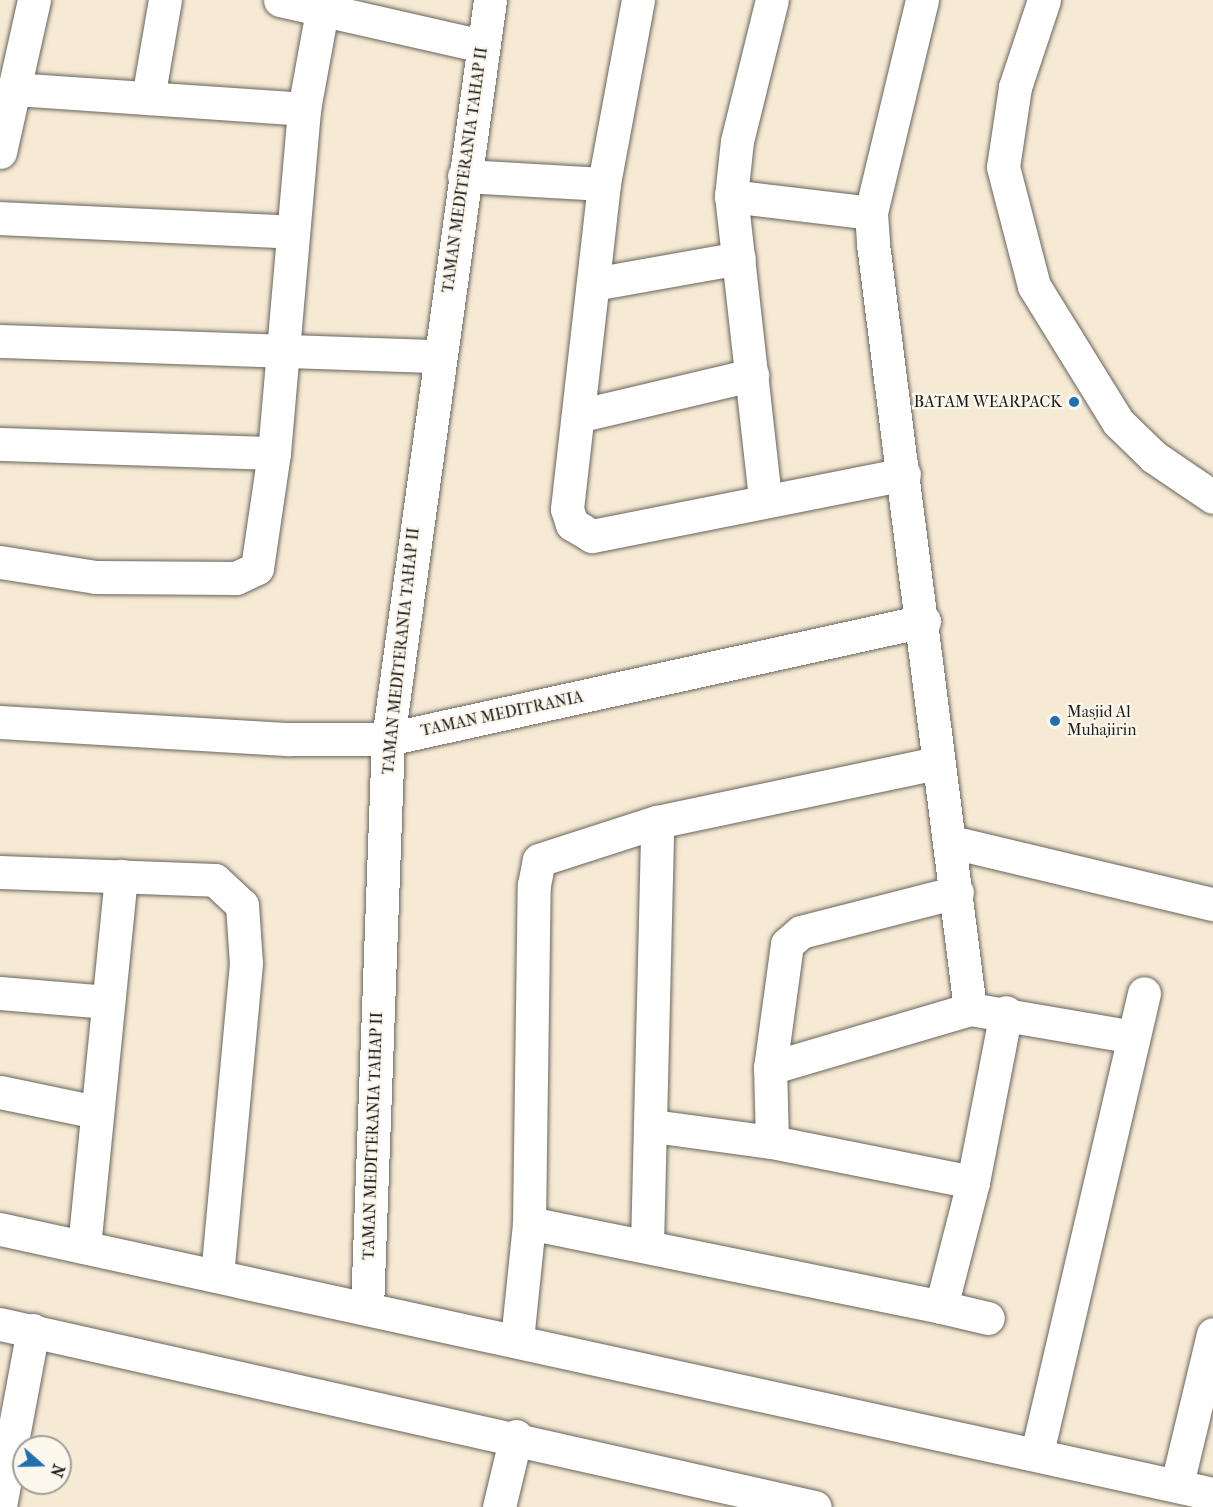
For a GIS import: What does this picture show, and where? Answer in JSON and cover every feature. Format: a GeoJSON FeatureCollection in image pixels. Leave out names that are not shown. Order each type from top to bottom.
{"type":"FeatureCollection","features":[{"type":"Feature","properties":{"kind":"street"},"geometry":{"type":"LineString","coordinates":[[0,152],[34,0]]}},
{"type":"Feature","properties":{"kind":"street"},"geometry":{"type":"LineString","coordinates":[[147,98],[165,0]]}},
{"type":"Feature","properties":{"kind":"street"},"geometry":{"type":"LineString","coordinates":[[280,0],[323,4],[483,46]]}},
{"type":"Feature","properties":{"kind":"street","name":"TAMAN MEDITERANIA TAHAP II"},"geometry":{"type":"LineString","coordinates":[[367,1308],[388,739],[437,356],[490,0]]}},
{"type":"Feature","properties":{"kind":"street"},"geometry":{"type":"LineString","coordinates":[[638,0],[604,184],[567,509],[572,524],[592,536],[765,498],[904,474]]}},
{"type":"Feature","properties":{"kind":"street"},"geometry":{"type":"LineString","coordinates":[[765,498],[731,196],[737,141],[772,0]]}},
{"type":"Feature","properties":{"kind":"street"},"geometry":{"type":"LineString","coordinates":[[922,0],[872,213],[924,621],[938,763],[952,842],[970,1009]]}},
{"type":"Feature","properties":{"kind":"street"},"geometry":{"type":"LineString","coordinates":[[1044,0],[1013,96],[1003,167],[1034,286],[1118,422],[1154,457],[1213,497]]}},
{"type":"Feature","properties":{"kind":"street"},"geometry":{"type":"LineString","coordinates":[[0,562],[96,577],[249,574],[257,568],[264,548],[274,453],[279,348],[293,232],[304,109],[323,4]]}},
{"type":"Feature","properties":{"kind":"street"},"geometry":{"type":"LineString","coordinates":[[14,89],[304,109]]}},
{"type":"Feature","properties":{"kind":"street"},"geometry":{"type":"LineString","coordinates":[[464,176],[604,184]]}},
{"type":"Feature","properties":{"kind":"street"},"geometry":{"type":"LineString","coordinates":[[731,196],[872,213]]}},
{"type":"Feature","properties":{"kind":"street"},"geometry":{"type":"LineString","coordinates":[[0,218],[293,232]]}},
{"type":"Feature","properties":{"kind":"street"},"geometry":{"type":"LineString","coordinates":[[593,284],[738,258]]}},
{"type":"Feature","properties":{"kind":"street"},"geometry":{"type":"LineString","coordinates":[[0,341],[279,348],[437,356]]}},
{"type":"Feature","properties":{"kind":"street"},"geometry":{"type":"LineString","coordinates":[[578,416],[752,375]]}},
{"type":"Feature","properties":{"kind":"street"},"geometry":{"type":"LineString","coordinates":[[0,444],[274,453]]}},
{"type":"Feature","properties":{"kind":"street","name":"TAMAN MEDITRANIA"},"geometry":{"type":"LineString","coordinates":[[0,722],[290,739],[388,739],[924,621]]}},
{"type":"Feature","properties":{"kind":"street"},"geometry":{"type":"LineString","coordinates":[[517,1340],[530,1223],[537,865],[547,853],[657,822],[938,763]]}},
{"type":"Feature","properties":{"kind":"street"},"geometry":{"type":"LineString","coordinates":[[647,1246],[653,1126],[657,822]]}},
{"type":"Feature","properties":{"kind":"street"},"geometry":{"type":"LineString","coordinates":[[952,842],[1213,904]]}},
{"type":"Feature","properties":{"kind":"street"},"geometry":{"type":"LineString","coordinates":[[0,872],[215,880],[242,905],[246,963],[217,1275]]}},
{"type":"Feature","properties":{"kind":"street"},"geometry":{"type":"LineString","coordinates":[[84,1247],[121,876]]}},
{"type":"Feature","properties":{"kind":"street"},"geometry":{"type":"LineString","coordinates":[[772,1142],[770,1068],[781,962],[791,939],[957,892]]}},
{"type":"Feature","properties":{"kind":"street"},"geometry":{"type":"LineString","coordinates":[[0,993],[108,1002]]}},
{"type":"Feature","properties":{"kind":"street"},"geometry":{"type":"LineString","coordinates":[[1037,1453],[1144,993]]}},
{"type":"Feature","properties":{"kind":"street"},"geometry":{"type":"LineString","coordinates":[[770,1068],[970,1009],[1006,1012],[1133,1037]]}},
{"type":"Feature","properties":{"kind":"street"},"geometry":{"type":"LineString","coordinates":[[942,1307],[974,1182],[1006,1012]]}},
{"type":"Feature","properties":{"kind":"street"},"geometry":{"type":"LineString","coordinates":[[0,1092],[97,1112]]}},
{"type":"Feature","properties":{"kind":"street"},"geometry":{"type":"LineString","coordinates":[[653,1126],[772,1142],[974,1182]]}},
{"type":"Feature","properties":{"kind":"street"},"geometry":{"type":"LineString","coordinates":[[530,1223],[988,1318]]}},
{"type":"Feature","properties":{"kind":"street"},"geometry":{"type":"LineString","coordinates":[[0,1229],[1037,1453],[1213,1494]]}},
{"type":"Feature","properties":{"kind":"street"},"geometry":{"type":"LineString","coordinates":[[0,1323],[516,1436],[716,1494],[815,1507]]}},
{"type":"Feature","properties":{"kind":"street"},"geometry":{"type":"LineString","coordinates":[[0,1506],[33,1330]]}},
{"type":"Feature","properties":{"kind":"street"},"geometry":{"type":"LineString","coordinates":[[1177,1484],[1213,1334]]}},
{"type":"Feature","properties":{"kind":"street"},"geometry":{"type":"LineString","coordinates":[[499,1507],[516,1436]]}},
{"type":"Feature","properties":{"kind":"place","name":"BATAM WEARPACK"},"geometry":{"type":"Point","coordinates":[1074,402]}},
{"type":"Feature","properties":{"kind":"place","name":"Masjid Al Muhajirin"},"geometry":{"type":"Point","coordinates":[1055,721]}}]}
